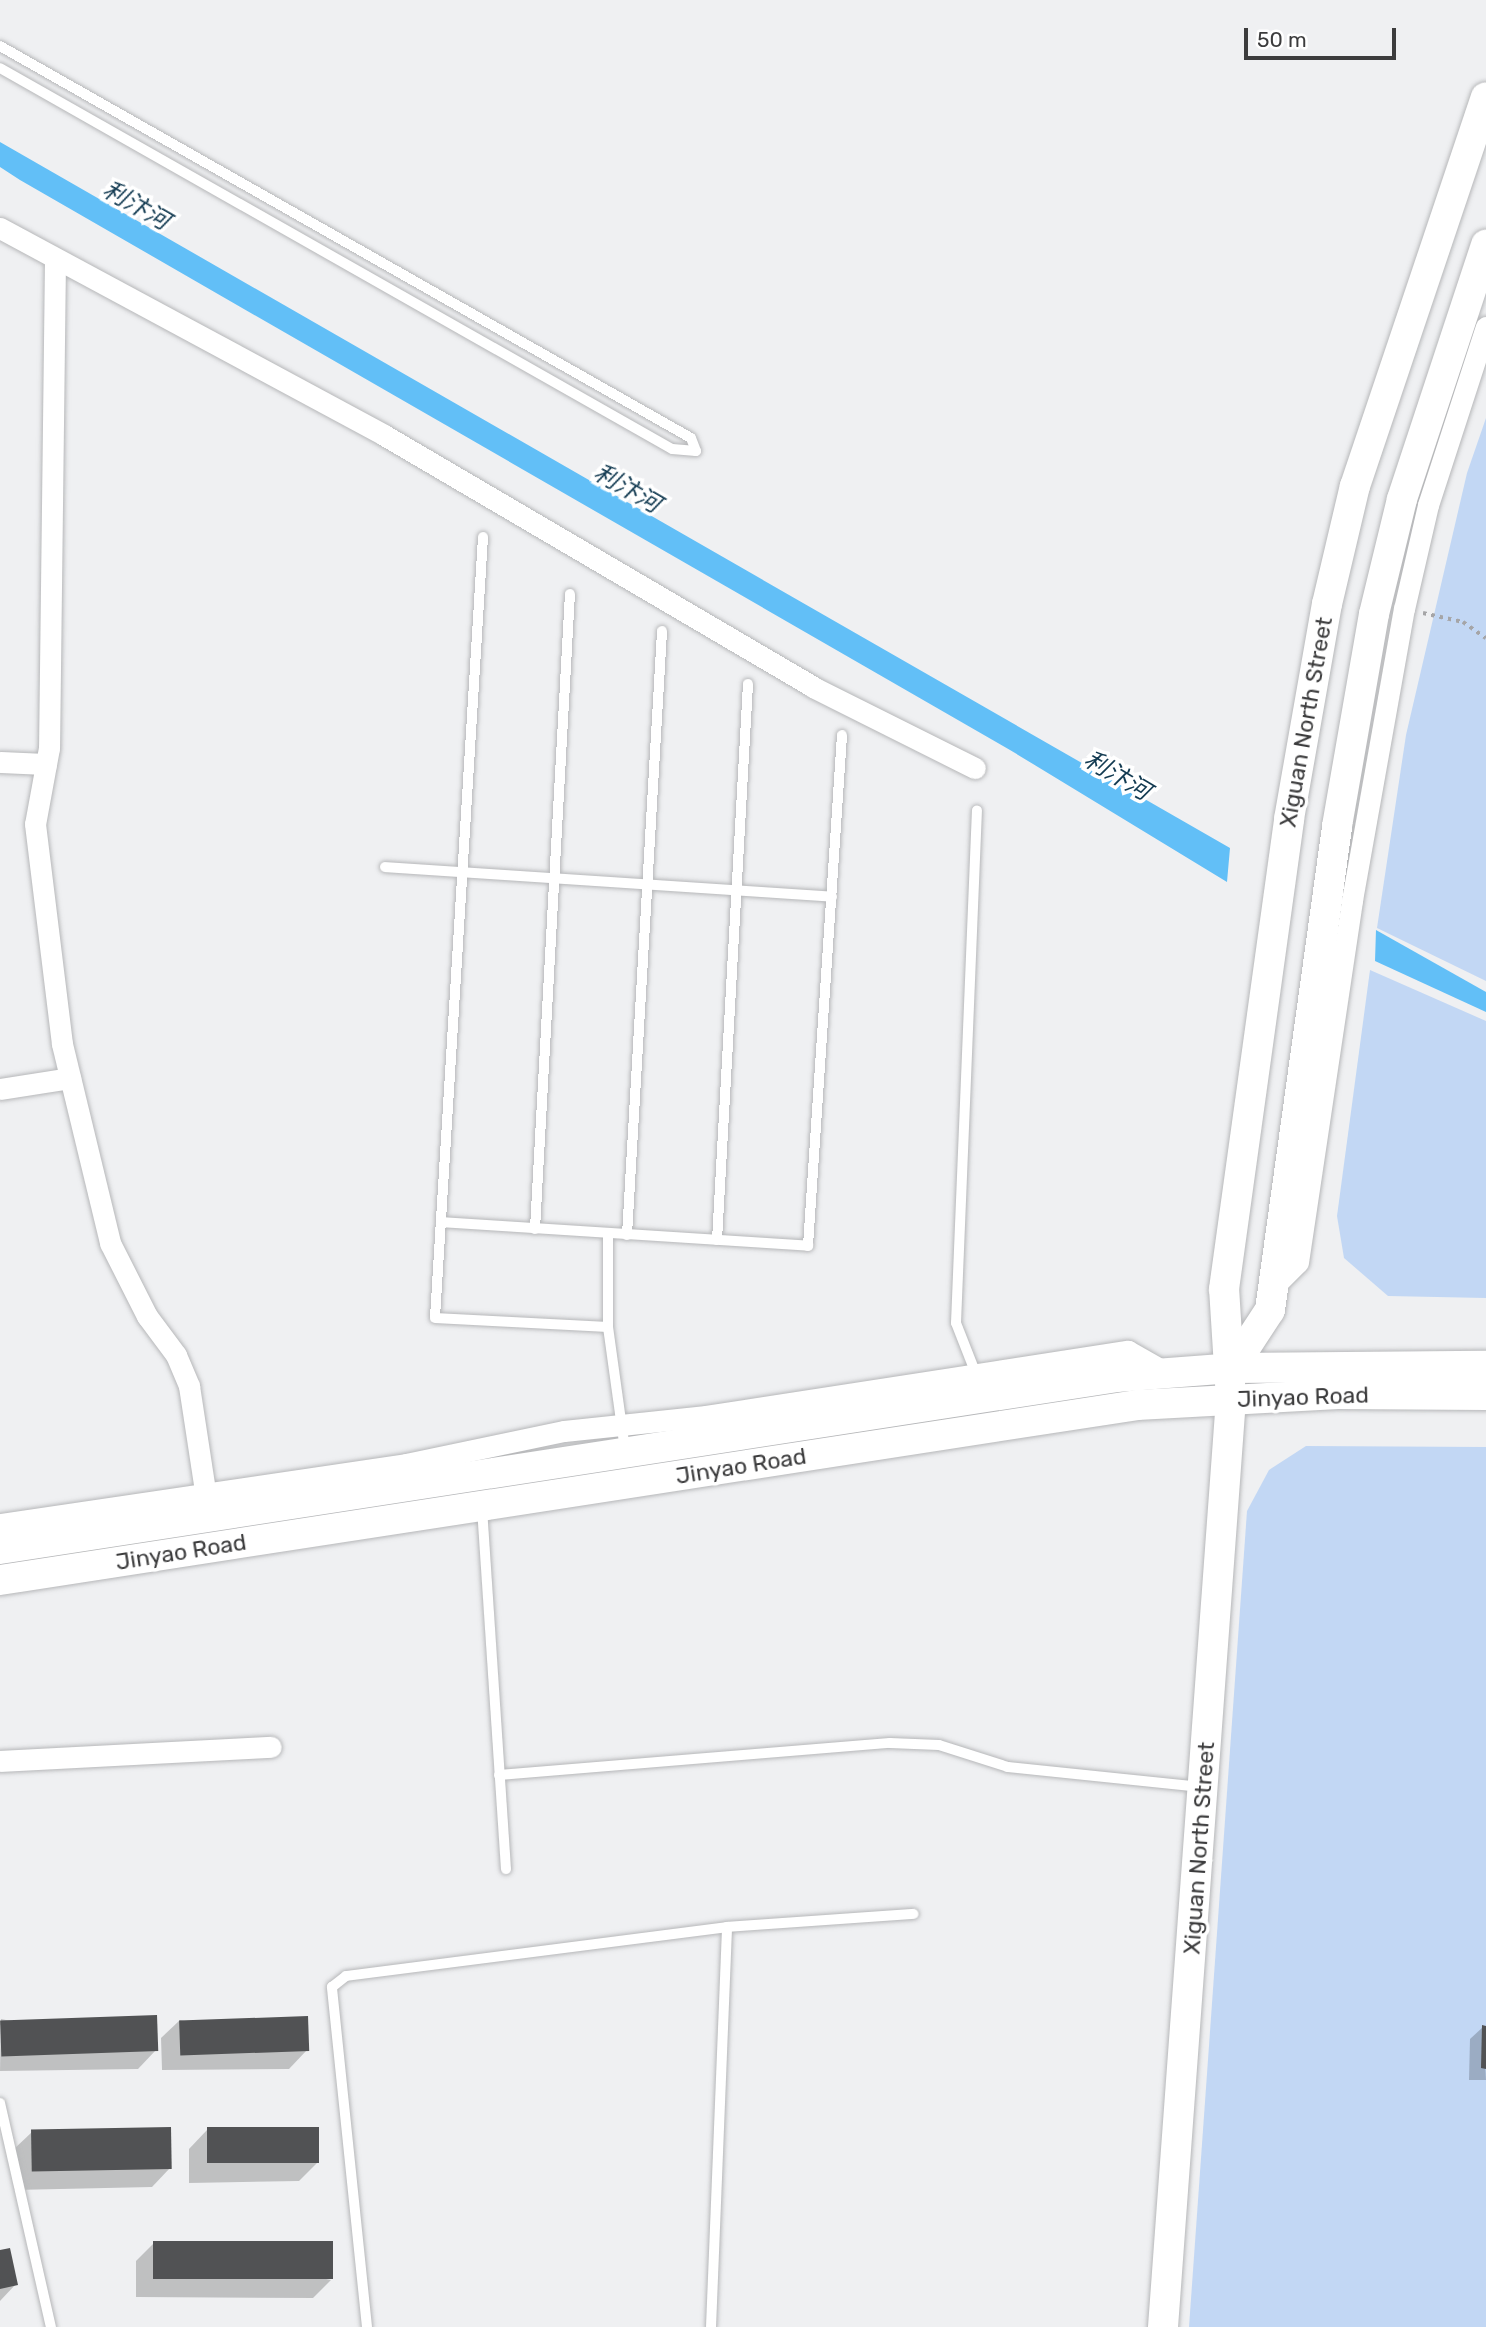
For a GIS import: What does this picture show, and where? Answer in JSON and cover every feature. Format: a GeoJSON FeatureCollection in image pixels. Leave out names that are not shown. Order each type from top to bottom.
{"type":"FeatureCollection","features":[{"type":"Feature","properties":{"kind":"street","name":"Xiguan North Street"},"geometry":{"type":"LineString","coordinates":[[1163,2327],[1231,1399],[1232,1368],[1224,1289],[1289,819],[1327,604],[1356,486],[1486,97]]}},
{"type":"Feature","properties":{"kind":"street"},"geometry":{"type":"LineString","coordinates":[[0,228],[384,435],[813,687],[975,768]]}},
{"type":"Feature","properties":{"kind":"street","name":"Xiguan North Street"},"geometry":{"type":"LineString","coordinates":[[1232,1368],[1270,1310],[1337,826],[1374,614],[1402,499],[1486,245]]}},
{"type":"Feature","properties":{"kind":"street"},"geometry":{"type":"LineString","coordinates":[[0,1524],[207,1505],[189,1386],[176,1355],[147,1316],[110,1243],[69,1078],[35,824],[46,764],[55,260]]}},
{"type":"Feature","properties":{"kind":"street"},"geometry":{"type":"LineString","coordinates":[[1273,1287],[1298,1262],[1352,900],[1404,609],[1428,505],[1486,327]]}},
{"type":"Feature","properties":{"kind":"street"},"geometry":{"type":"LineString","coordinates":[[0,762],[46,764]]}},
{"type":"Feature","properties":{"kind":"street"},"geometry":{"type":"LineString","coordinates":[[0,1089],[69,1078]]}},
{"type":"Feature","properties":{"kind":"street"},"geometry":{"type":"LineString","coordinates":[[624,1438],[706,1416],[1128,1351],[1167,1373]]}},
{"type":"Feature","properties":{"kind":"street","name":"Jinyao Road"},"geometry":{"type":"LineString","coordinates":[[0,1549],[207,1505],[624,1438],[1167,1373],[1232,1368],[1486,1366]]}},
{"type":"Feature","properties":{"kind":"street","name":"Jinyao Road"},"geometry":{"type":"LineString","coordinates":[[0,1580],[1137,1405],[1231,1399],[1486,1395]]}},
{"type":"Feature","properties":{"kind":"street"},"geometry":{"type":"LineString","coordinates":[[0,1761],[271,1747]]}},
{"type":"Feature","properties":{"kind":"lane"},"geometry":{"type":"LineString","coordinates":[[0,46],[691,438],[696,451],[673,449],[0,68]]}},
{"type":"Feature","properties":{"kind":"lane"},"geometry":{"type":"LineString","coordinates":[[483,537],[435,1318],[608,1327]]}},
{"type":"Feature","properties":{"kind":"lane"},"geometry":{"type":"LineString","coordinates":[[535,1229],[570,594]]}},
{"type":"Feature","properties":{"kind":"lane"},"geometry":{"type":"LineString","coordinates":[[627,1234],[662,631]]}},
{"type":"Feature","properties":{"kind":"lane"},"geometry":{"type":"LineString","coordinates":[[717,1241],[748,684]]}},
{"type":"Feature","properties":{"kind":"lane"},"geometry":{"type":"LineString","coordinates":[[441,1222],[808,1246],[842,735]]}},
{"type":"Feature","properties":{"kind":"lane"},"geometry":{"type":"LineString","coordinates":[[976,1374],[956,1324],[977,810]]}},
{"type":"Feature","properties":{"kind":"lane"},"geometry":{"type":"LineString","coordinates":[[385,867],[832,897]]}},
{"type":"Feature","properties":{"kind":"lane"},"geometry":{"type":"LineString","coordinates":[[608,1233],[608,1327],[624,1438]]}},
{"type":"Feature","properties":{"kind":"lane"},"geometry":{"type":"LineString","coordinates":[[482,1505],[506,1869]]}},
{"type":"Feature","properties":{"kind":"lane"},"geometry":{"type":"LineString","coordinates":[[499,1775],[890,1743],[939,1745],[1008,1767],[1203,1787]]}},
{"type":"Feature","properties":{"kind":"lane"},"geometry":{"type":"LineString","coordinates":[[367,2327],[331,1987],[346,1976],[727,1927],[914,1914]]}},
{"type":"Feature","properties":{"kind":"lane"},"geometry":{"type":"LineString","coordinates":[[711,2327],[727,1927]]}},
{"type":"Feature","properties":{"kind":"lane"},"geometry":{"type":"LineString","coordinates":[[0,2103],[51,2327]]}},
{"type":"Feature","properties":{"kind":"path"},"geometry":{"type":"LineString","coordinates":[[1404,609],[1463,622],[1486,638]]}},
{"type":"Feature","properties":{"kind":"shaded area"},"geometry":{"type":"Polygon","coordinates":[[[1486,418],[1486,981],[1377,928],[1406,735],[1467,473],[1486,418]]]}},
{"type":"Feature","properties":{"kind":"shaded area"},"geometry":{"type":"Polygon","coordinates":[[[1370,970],[1486,1021],[1486,1298],[1388,1296],[1344,1258],[1337,1216],[1370,970]]]}},
{"type":"Feature","properties":{"kind":"shaded area"},"geometry":{"type":"Polygon","coordinates":[[[1306,1446],[1486,1447],[1486,2327],[1189,2327],[1247,1511],[1269,1470],[1306,1446]]]}},
{"type":"Feature","properties":{"kind":"water"},"geometry":{"type":"Polygon","coordinates":[[[0,142],[1230,848],[1227,882],[1010,750],[20,180],[0,167],[0,142]]]}},
{"type":"Feature","properties":{"kind":"water"},"geometry":{"type":"Polygon","coordinates":[[[1376,930],[1486,992],[1486,1012],[1375,961],[1376,930]]]}},
{"type":"Feature","properties":{"kind":"building"},"geometry":{"type":"Polygon","coordinates":[[[157,2015],[158,2051],[1,2056],[0,2020],[157,2015]]]}},
{"type":"Feature","properties":{"kind":"building"},"geometry":{"type":"Polygon","coordinates":[[[308,2016],[309,2051],[180,2055],[179,2021],[308,2016]]]}},
{"type":"Feature","properties":{"kind":"building"},"geometry":{"type":"Polygon","coordinates":[[[1482,2025],[1486,2026],[1486,2069],[1481,2068],[1482,2025]]]}},
{"type":"Feature","properties":{"kind":"building"},"geometry":{"type":"Polygon","coordinates":[[[171,2127],[172,2169],[32,2171],[31,2129],[171,2127]]]}},
{"type":"Feature","properties":{"kind":"building"},"geometry":{"type":"Polygon","coordinates":[[[207,2127],[319,2127],[319,2163],[207,2163],[207,2127]]]}},
{"type":"Feature","properties":{"kind":"building"},"geometry":{"type":"Polygon","coordinates":[[[153,2241],[333,2241],[333,2279],[153,2279],[153,2241]]]}},
{"type":"Feature","properties":{"kind":"building"},"geometry":{"type":"Polygon","coordinates":[[[10,2248],[18,2285],[0,2289],[0,2250],[10,2248]]]}},
{"type":"Feature","properties":{"kind":"water label","name":"利汴河"},"geometry":{"type":"Point","coordinates":[136,206]}},
{"type":"Feature","properties":{"kind":"water label","name":"利汴河"},"geometry":{"type":"Point","coordinates":[627,489]}},
{"type":"Feature","properties":{"kind":"water label","name":"利汴河"},"geometry":{"type":"Point","coordinates":[1117,776]}}]}
